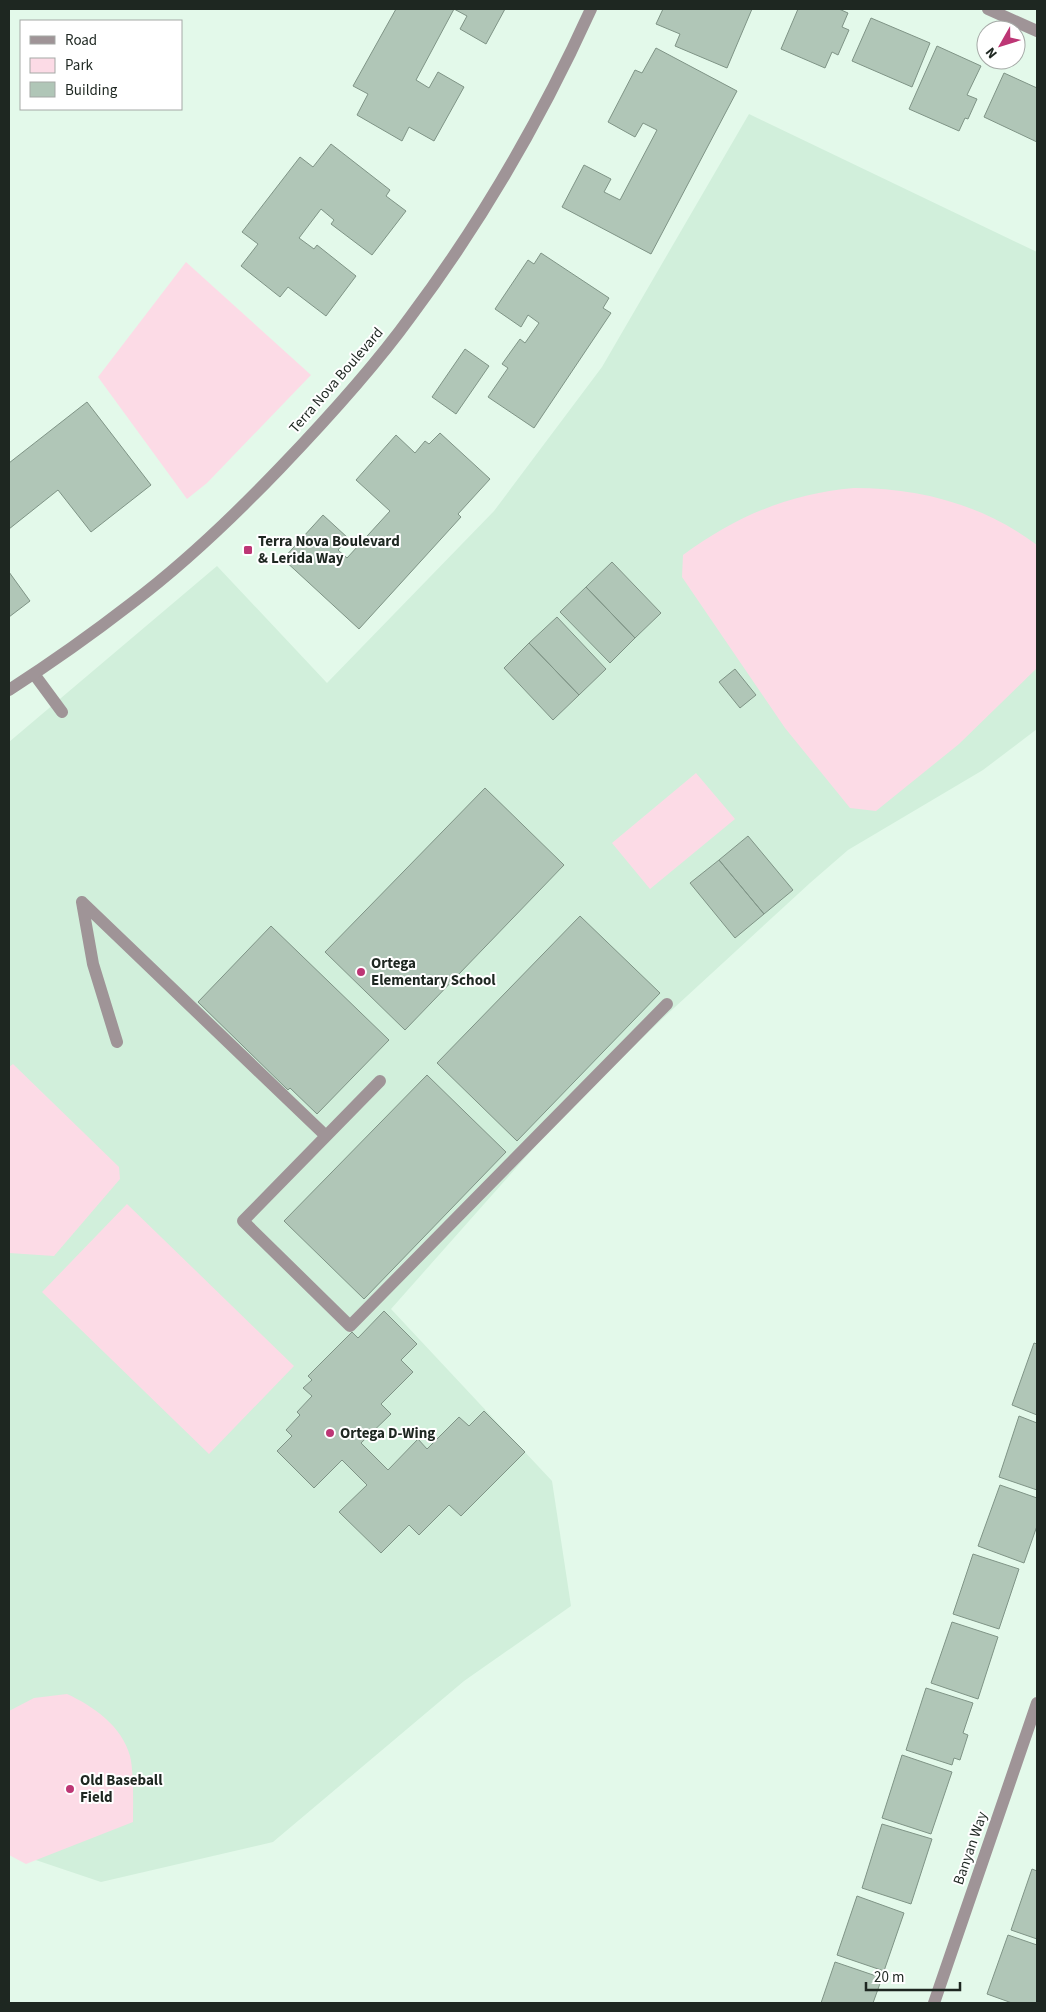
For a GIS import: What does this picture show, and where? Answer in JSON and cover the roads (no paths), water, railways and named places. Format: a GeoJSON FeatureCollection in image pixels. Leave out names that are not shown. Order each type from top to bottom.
{"type":"FeatureCollection","features":[{"type":"Feature","properties":{"kind":"street","name":"Terra Nova Boulevard"},"geometry":{"type":"LineString","coordinates":[[9,690],[133,603],[194,551],[251,498],[363,377],[417,308],[497,188],[540,114],[591,9]]}},
{"type":"Feature","properties":{"kind":"street"},"geometry":{"type":"LineString","coordinates":[[993,10],[1037,31]]}},
{"type":"Feature","properties":{"kind":"street"},"geometry":{"type":"LineString","coordinates":[[34,674],[62,712]]}},
{"type":"Feature","properties":{"kind":"street"},"geometry":{"type":"LineString","coordinates":[[117,1042],[93,964],[82,902],[326,1136]]}},
{"type":"Feature","properties":{"kind":"street"},"geometry":{"type":"LineString","coordinates":[[380,1081],[242,1221],[350,1326],[667,1004]]}},
{"type":"Feature","properties":{"kind":"street","name":"Banyan Way"},"geometry":{"type":"LineString","coordinates":[[934,2003],[1037,1703]]}},
{"type":"Feature","properties":{"kind":"place","name":"Terra Nova Boulevard & Lerida Way"},"geometry":{"type":"Point","coordinates":[248,550]}},
{"type":"Feature","properties":{"kind":"place","name":"Ortega Elementary School"},"geometry":{"type":"Point","coordinates":[361,972]}},
{"type":"Feature","properties":{"kind":"place","name":"Ortega D-Wing"},"geometry":{"type":"Point","coordinates":[330,1433]}},
{"type":"Feature","properties":{"kind":"place","name":"Old Baseball Field"},"geometry":{"type":"Point","coordinates":[70,1789]}}]}
